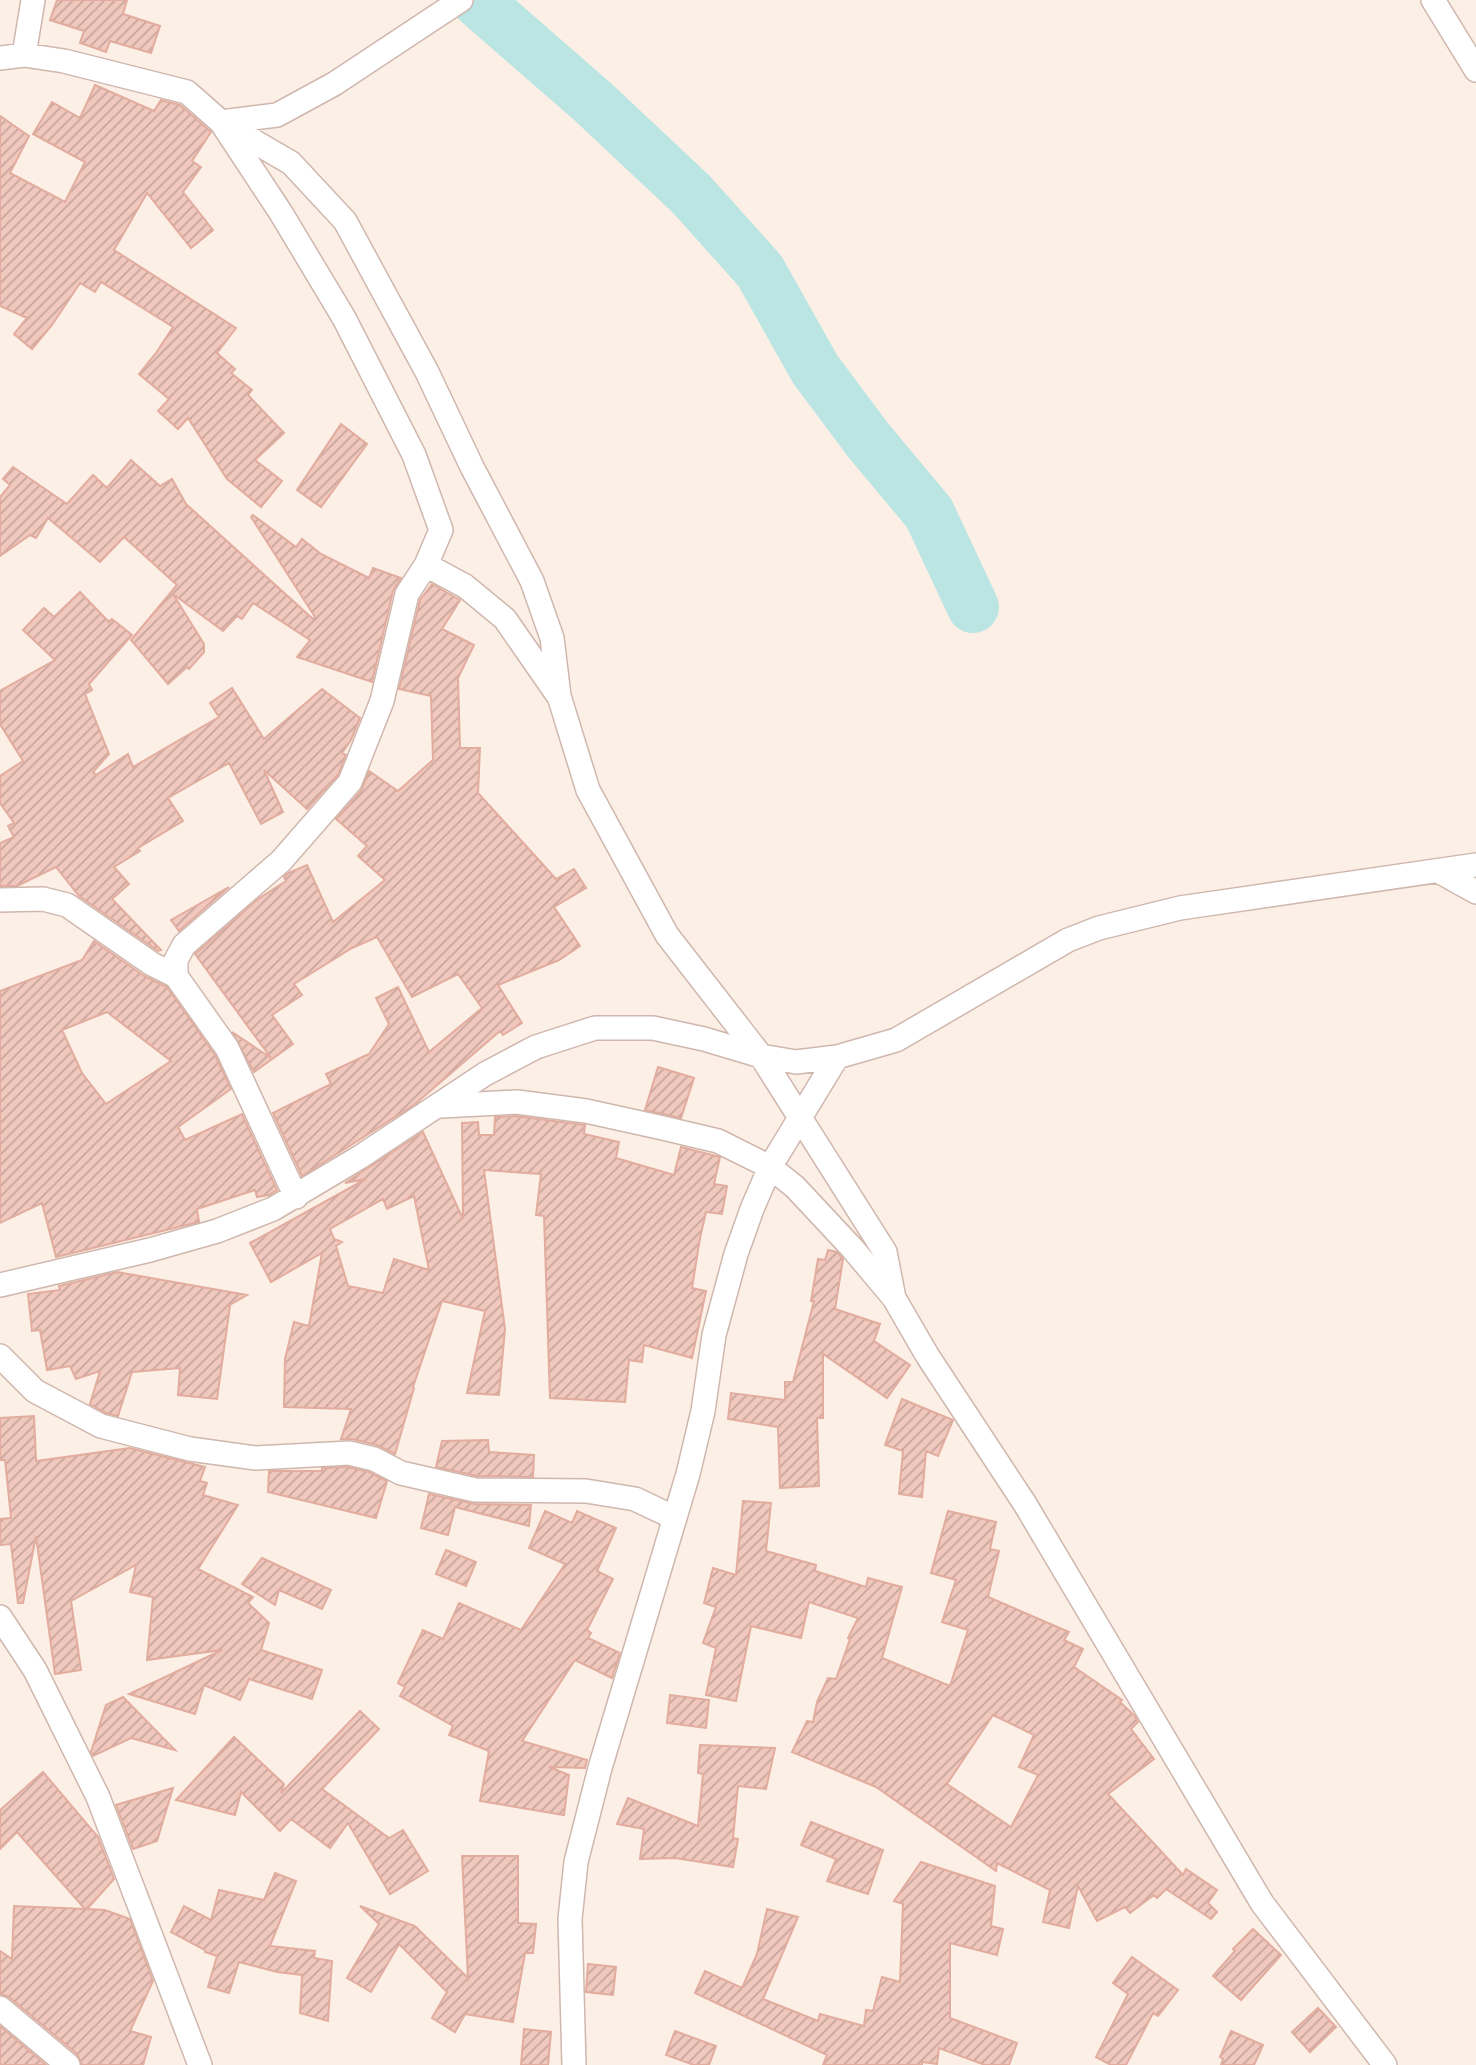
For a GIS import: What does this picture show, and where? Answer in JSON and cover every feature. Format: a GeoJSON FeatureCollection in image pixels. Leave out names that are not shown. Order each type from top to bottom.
{"type":"FeatureCollection","features":[{"type":"Feature","properties":{"kind":"street"},"geometry":{"type":"LineString","coordinates":[[24,55],[33,0]]}},
{"type":"Feature","properties":{"kind":"street"},"geometry":{"type":"LineString","coordinates":[[221,122],[277,116],[334,84],[461,0]]}},
{"type":"Feature","properties":{"kind":"street"},"geometry":{"type":"LineString","coordinates":[[1433,0],[1476,70]]}},
{"type":"Feature","properties":{"kind":"street"},"geometry":{"type":"LineString","coordinates":[[0,58],[24,55],[64,61],[187,92],[221,122],[290,163],[345,221],[427,372],[472,467],[532,581],[552,638],[559,696],[588,790],[667,935],[761,1056],[885,1252],[894,1298]]}},
{"type":"Feature","properties":{"kind":"street"},"geometry":{"type":"LineString","coordinates":[[176,976],[176,960],[184,944],[281,861],[349,782],[382,701],[407,594],[426,565],[441,530],[414,455],[344,318],[281,213],[221,122]]}},
{"type":"Feature","properties":{"kind":"street"},"geometry":{"type":"LineString","coordinates":[[426,565],[465,586],[505,619],[559,696]]}},
{"type":"Feature","properties":{"kind":"street"},"geometry":{"type":"LineString","coordinates":[[0,1285],[150,1250],[217,1231],[273,1209],[296,1197],[485,1074],[536,1047],[595,1027],[653,1028],[704,1039],[761,1056],[796,1062],[837,1057],[896,1040],[1068,940],[1099,928],[1180,908],[1476,865]]}},
{"type":"Feature","properties":{"kind":"street"},"geometry":{"type":"LineString","coordinates":[[1440,872],[1476,892]]}},
{"type":"Feature","properties":{"kind":"street"},"geometry":{"type":"LineString","coordinates":[[0,900],[43,899],[67,905],[152,964],[176,976],[227,1048],[296,1197]]}},
{"type":"Feature","properties":{"kind":"street"},"geometry":{"type":"LineString","coordinates":[[574,2065],[569,1919],[576,1862],[600,1768],[675,1518],[703,1411],[714,1335],[736,1254],[770,1167],[837,1057]]}},
{"type":"Feature","properties":{"kind":"street"},"geometry":{"type":"LineString","coordinates":[[436,1107],[517,1102],[586,1111],[718,1141],[770,1167],[795,1187],[894,1298],[927,1355],[1025,1504],[1262,1903],[1385,2065]]}},
{"type":"Feature","properties":{"kind":"street"},"geometry":{"type":"LineString","coordinates":[[0,1356],[35,1391],[101,1426],[190,1449],[256,1458],[349,1453],[374,1459],[401,1474],[475,1490],[586,1491],[635,1499],[675,1518]]}},
{"type":"Feature","properties":{"kind":"street"},"geometry":{"type":"LineString","coordinates":[[1,1620],[35,1670],[98,1797],[200,2065]]}},
{"type":"Feature","properties":{"kind":"street"},"geometry":{"type":"LineString","coordinates":[[0,2008],[68,2065]]}},
{"type":"Feature","properties":{"kind":"building"},"geometry":{"type":"Polygon","coordinates":[[[57,0],[127,0],[123,14],[160,26],[151,53],[110,41],[106,52],[80,43],[84,31],[50,20],[57,0]]]}},
{"type":"Feature","properties":{"kind":"building"},"geometry":{"type":"Polygon","coordinates":[[[95,85],[154,111],[161,100],[180,105],[211,132],[192,161],[201,167],[183,192],[213,230],[191,248],[147,193],[114,250],[236,328],[217,353],[235,369],[231,373],[252,390],[248,395],[284,433],[255,460],[282,481],[261,507],[227,479],[188,418],[178,429],[158,411],[169,399],[139,374],[173,327],[101,282],[95,292],[80,283],[32,349],[14,334],[27,318],[0,306],[0,116],[29,136],[10,173],[65,202],[85,162],[33,134],[52,102],[80,118],[95,85]]]}},
{"type":"Feature","properties":{"kind":"building"},"geometry":{"type":"Polygon","coordinates":[[[341,424],[367,444],[321,507],[297,490],[341,424]]]}},
{"type":"Feature","properties":{"kind":"building"},"geometry":{"type":"Polygon","coordinates":[[[131,460],[160,486],[172,479],[186,504],[313,619],[315,617],[251,517],[253,515],[296,547],[302,539],[321,554],[369,578],[373,568],[401,578],[393,591],[372,682],[297,657],[310,640],[253,603],[242,619],[237,616],[223,631],[173,594],[204,644],[204,652],[189,669],[187,667],[168,684],[131,640],[177,585],[124,537],[100,562],[48,518],[36,538],[30,535],[0,556],[0,497],[10,485],[3,479],[13,467],[67,504],[93,475],[107,488],[131,460]]]}},
{"type":"Feature","properties":{"kind":"building"},"geometry":{"type":"Polygon","coordinates":[[[432,584],[460,600],[442,629],[474,645],[458,678],[460,748],[480,748],[478,793],[556,879],[574,869],[586,888],[554,907],[580,946],[559,960],[498,985],[522,1023],[503,1035],[500,1031],[414,1105],[302,1176],[273,1113],[331,1084],[326,1074],[369,1054],[389,1024],[376,998],[398,987],[429,1052],[482,1008],[458,974],[412,997],[377,937],[352,948],[294,984],[302,995],[272,1015],[293,1044],[254,1072],[232,1032],[271,1058],[195,954],[258,899],[286,881],[284,877],[288,873],[307,865],[333,922],[385,880],[358,856],[367,846],[336,819],[361,791],[369,771],[398,791],[433,760],[431,696],[399,689],[420,600],[432,584]]]}},
{"type":"Feature","properties":{"kind":"building"},"geometry":{"type":"Polygon","coordinates":[[[80,592],[109,622],[112,619],[132,635],[89,684],[92,690],[85,694],[109,754],[93,772],[96,775],[128,754],[133,767],[219,717],[210,703],[232,688],[264,739],[322,689],[360,718],[342,753],[346,755],[338,775],[307,809],[264,770],[283,812],[261,824],[229,763],[168,798],[183,821],[138,848],[140,851],[114,867],[129,884],[112,899],[161,950],[158,951],[79,896],[56,867],[17,886],[0,886],[0,843],[14,837],[8,826],[14,823],[0,803],[0,776],[23,761],[0,724],[0,691],[55,660],[23,630],[44,608],[54,617],[80,592]]]}},
{"type":"Feature","properties":{"kind":"building"},"geometry":{"type":"Polygon","coordinates":[[[229,887],[179,931],[171,920],[229,887]]]}},
{"type":"Feature","properties":{"kind":"building"},"geometry":{"type":"Polygon","coordinates":[[[94,941],[144,976],[167,987],[215,1055],[231,1089],[178,1127],[185,1140],[242,1114],[277,1190],[257,1197],[255,1190],[197,1209],[199,1222],[56,1257],[42,1203],[0,1223],[0,991],[82,960],[94,941]],[[107,1012],[62,1030],[82,1073],[106,1104],[171,1061],[107,1012]]]}},
{"type":"Feature","properties":{"kind":"building"},"geometry":{"type":"Polygon","coordinates":[[[658,1067],[694,1078],[681,1118],[645,1110],[658,1067]]]}},
{"type":"Feature","properties":{"kind":"building"},"geometry":{"type":"Polygon","coordinates":[[[516,1116],[585,1125],[584,1134],[619,1142],[616,1158],[674,1175],[681,1147],[720,1157],[714,1184],[727,1186],[722,1214],[706,1212],[700,1238],[692,1288],[706,1291],[692,1358],[644,1345],[642,1362],[629,1360],[625,1402],[550,1398],[544,1216],[536,1215],[541,1174],[484,1170],[505,1329],[499,1395],[467,1393],[485,1311],[442,1301],[413,1387],[395,1454],[377,1445],[341,1439],[351,1409],[284,1407],[285,1359],[294,1322],[309,1326],[322,1253],[271,1282],[250,1243],[366,1179],[345,1183],[423,1132],[463,1219],[462,1123],[478,1122],[479,1135],[494,1135],[495,1117],[516,1116]],[[414,1196],[387,1209],[383,1199],[330,1229],[334,1239],[342,1242],[336,1246],[348,1286],[383,1293],[394,1259],[429,1270],[414,1196]]]}},
{"type":"Feature","properties":{"kind":"building"},"geometry":{"type":"Polygon","coordinates":[[[828,1250],[837,1252],[843,1259],[835,1309],[880,1324],[874,1341],[910,1365],[887,1398],[823,1354],[823,1418],[817,1418],[819,1486],[780,1488],[778,1427],[728,1419],[731,1393],[785,1400],[785,1382],[793,1382],[814,1301],[811,1301],[818,1259],[825,1260],[828,1250]]]}},
{"type":"Feature","properties":{"kind":"building"},"geometry":{"type":"Polygon","coordinates":[[[117,1272],[247,1295],[228,1306],[217,1399],[178,1395],[180,1368],[132,1372],[118,1416],[90,1404],[100,1371],[76,1379],[70,1366],[47,1370],[40,1330],[32,1331],[28,1294],[60,1290],[59,1286],[117,1272]]]}},
{"type":"Feature","properties":{"kind":"building"},"geometry":{"type":"Polygon","coordinates":[[[902,1399],[953,1420],[938,1456],[926,1451],[922,1497],[899,1494],[903,1451],[885,1445],[902,1399]]]}},
{"type":"Feature","properties":{"kind":"building"},"geometry":{"type":"Polygon","coordinates":[[[34,1416],[36,1461],[130,1448],[205,1467],[200,1481],[207,1483],[203,1495],[238,1505],[198,1569],[253,1597],[248,1603],[269,1623],[261,1650],[322,1670],[312,1699],[249,1679],[240,1700],[204,1685],[195,1714],[129,1694],[222,1650],[147,1660],[153,1597],[130,1592],[136,1565],[71,1601],[81,1670],[55,1674],[36,1536],[23,1603],[18,1603],[11,1544],[0,1545],[0,1519],[11,1518],[5,1460],[0,1460],[0,1418],[34,1416]]]}},
{"type":"Feature","properties":{"kind":"building"},"geometry":{"type":"Polygon","coordinates":[[[488,1440],[489,1452],[534,1455],[533,1477],[477,1476],[436,1467],[442,1441],[488,1440]]]}},
{"type":"Feature","properties":{"kind":"building"},"geometry":{"type":"Polygon","coordinates":[[[348,1467],[369,1472],[387,1481],[376,1518],[268,1492],[269,1471],[322,1471],[322,1468],[348,1467]]]}},
{"type":"Feature","properties":{"kind":"building"},"geometry":{"type":"Polygon","coordinates":[[[429,1494],[475,1504],[531,1505],[529,1526],[455,1507],[448,1535],[421,1528],[429,1494]]]}},
{"type":"Feature","properties":{"kind":"building"},"geometry":{"type":"Polygon","coordinates":[[[743,1501],[771,1503],[766,1551],[816,1565],[815,1571],[866,1587],[868,1578],[902,1587],[882,1658],[950,1686],[968,1630],[942,1622],[956,1580],[931,1573],[948,1511],[996,1522],[990,1549],[999,1551],[988,1597],[1069,1632],[1064,1640],[1083,1649],[1074,1667],[1122,1700],[1120,1702],[1135,1716],[1138,1722],[1131,1729],[1154,1759],[1108,1794],[1183,1875],[1186,1869],[1217,1890],[1208,1903],[1217,1912],[1211,1919],[1166,1889],[1157,1898],[1154,1895],[1130,1913],[1125,1907],[1097,1921],[1078,1886],[1069,1928],[1043,1922],[1050,1890],[997,1863],[996,1871],[876,1787],[792,1752],[807,1721],[813,1722],[817,1702],[828,1678],[836,1679],[850,1639],[848,1638],[858,1618],[809,1602],[801,1638],[751,1626],[736,1701],[706,1695],[716,1648],[703,1643],[716,1607],[704,1603],[713,1568],[736,1575],[743,1501]],[[993,1715],[947,1784],[1011,1827],[1038,1775],[1019,1767],[1034,1735],[993,1715]]]}},
{"type":"Feature","properties":{"kind":"building"},"geometry":{"type":"Polygon","coordinates":[[[545,1511],[572,1523],[577,1511],[616,1528],[597,1571],[613,1579],[587,1630],[591,1633],[588,1638],[620,1653],[612,1678],[575,1660],[522,1741],[587,1760],[585,1768],[549,1767],[569,1775],[564,1815],[480,1801],[489,1751],[449,1735],[453,1726],[400,1696],[405,1687],[398,1683],[423,1630],[443,1639],[459,1603],[521,1630],[565,1564],[529,1548],[545,1511]]]}},
{"type":"Feature","properties":{"kind":"building"},"geometry":{"type":"Polygon","coordinates":[[[446,1550],[476,1562],[466,1586],[436,1574],[446,1550]]]}},
{"type":"Feature","properties":{"kind":"building"},"geometry":{"type":"Polygon","coordinates":[[[262,1558],[331,1590],[322,1609],[279,1590],[275,1605],[242,1584],[262,1558]]]}},
{"type":"Feature","properties":{"kind":"building"},"geometry":{"type":"Polygon","coordinates":[[[670,1695],[709,1700],[706,1728],[667,1723],[670,1695]]]}},
{"type":"Feature","properties":{"kind":"building"},"geometry":{"type":"Polygon","coordinates":[[[123,1697],[175,1750],[131,1738],[93,1756],[91,1752],[106,1705],[123,1697]]]}},
{"type":"Feature","properties":{"kind":"building"},"geometry":{"type":"Polygon","coordinates":[[[360,1711],[379,1729],[322,1789],[389,1838],[403,1830],[428,1871],[390,1894],[348,1823],[330,1848],[291,1819],[280,1831],[241,1792],[235,1815],[176,1800],[234,1737],[284,1784],[281,1793],[360,1711]]]}},
{"type":"Feature","properties":{"kind":"building"},"geometry":{"type":"Polygon","coordinates":[[[700,1745],[775,1748],[766,1789],[738,1786],[733,1838],[738,1839],[733,1867],[675,1858],[640,1859],[644,1829],[617,1824],[628,1798],[698,1826],[703,1774],[698,1773],[700,1745]]]}},
{"type":"Feature","properties":{"kind":"building"},"geometry":{"type":"Polygon","coordinates":[[[43,1772],[98,1837],[114,1879],[87,1909],[105,1910],[130,1919],[153,1981],[130,2031],[151,2037],[143,2065],[82,2065],[77,2054],[9,1997],[0,1994],[0,1951],[12,1959],[14,1906],[85,1909],[17,1832],[0,1849],[0,1810],[43,1772]]]}},
{"type":"Feature","properties":{"kind":"building"},"geometry":{"type":"Polygon","coordinates":[[[173,1788],[157,1841],[133,1849],[116,1805],[173,1788]]]}},
{"type":"Feature","properties":{"kind":"building"},"geometry":{"type":"Polygon","coordinates":[[[811,1822],[883,1850],[868,1894],[827,1881],[836,1859],[801,1845],[811,1822]]]}},
{"type":"Feature","properties":{"kind":"building"},"geometry":{"type":"Polygon","coordinates":[[[462,1856],[518,1856],[518,1923],[536,1924],[533,1953],[525,1953],[513,2022],[465,2014],[455,2032],[432,2018],[447,1992],[399,1944],[371,1992],[347,1978],[379,1924],[360,1906],[415,1926],[468,1978],[462,1856]]]}},
{"type":"Feature","properties":{"kind":"building"},"geometry":{"type":"Polygon","coordinates":[[[921,1862],[995,1886],[991,1926],[1003,1929],[997,1955],[950,1943],[950,2018],[1017,2043],[1009,2065],[985,2065],[939,2048],[937,2064],[922,2062],[922,2065],[823,2065],[827,2055],[695,1993],[705,1971],[742,1988],[757,1954],[767,1909],[798,1917],[763,1999],[818,2021],[820,2014],[864,2026],[866,2010],[873,2011],[882,1977],[900,1982],[903,1904],[894,1901],[921,1862]]]}},
{"type":"Feature","properties":{"kind":"building"},"geometry":{"type":"Polygon","coordinates":[[[275,1873],[296,1881],[270,1946],[315,1951],[314,1958],[332,1961],[328,2021],[300,2013],[302,1975],[277,1972],[239,1962],[229,1993],[208,1987],[217,1956],[171,1932],[184,1906],[211,1920],[219,1890],[264,1900],[275,1873]]]}},
{"type":"Feature","properties":{"kind":"building"},"geometry":{"type":"Polygon","coordinates":[[[1253,1929],[1281,1955],[1241,2000],[1213,1976],[1235,1951],[1233,1949],[1253,1929]]]}},
{"type":"Feature","properties":{"kind":"building"},"geometry":{"type":"Polygon","coordinates":[[[1132,1957],[1178,1990],[1158,2016],[1153,2013],[1126,2065],[1111,2065],[1096,2057],[1128,1994],[1113,1983],[1132,1957]]]}},
{"type":"Feature","properties":{"kind":"building"},"geometry":{"type":"Polygon","coordinates":[[[588,1964],[616,1967],[613,1995],[586,1992],[588,1964]]]}},
{"type":"Feature","properties":{"kind":"building"},"geometry":{"type":"Polygon","coordinates":[[[1318,2008],[1336,2027],[1310,2052],[1292,2032],[1318,2008]]]}},
{"type":"Feature","properties":{"kind":"building"},"geometry":{"type":"Polygon","coordinates":[[[0,2026],[46,2065],[0,2065],[0,2026]]]}},
{"type":"Feature","properties":{"kind":"building"},"geometry":{"type":"Polygon","coordinates":[[[524,2029],[551,2032],[548,2065],[521,2065],[524,2029]]]}},
{"type":"Feature","properties":{"kind":"building"},"geometry":{"type":"Polygon","coordinates":[[[675,2031],[716,2046],[709,2065],[694,2065],[666,2055],[675,2031]]]}},
{"type":"Feature","properties":{"kind":"building"},"geometry":{"type":"Polygon","coordinates":[[[1231,2031],[1263,2045],[1254,2065],[1221,2065],[1223,2059],[1220,2057],[1231,2031]]]}},
{"type":"Feature","properties":{"kind":"waterway"},"geometry":{"type":"LineString","coordinates":[[476,0],[593,102],[691,194],[760,271],[815,369],[868,440],[929,513],[973,607]]}}]}
